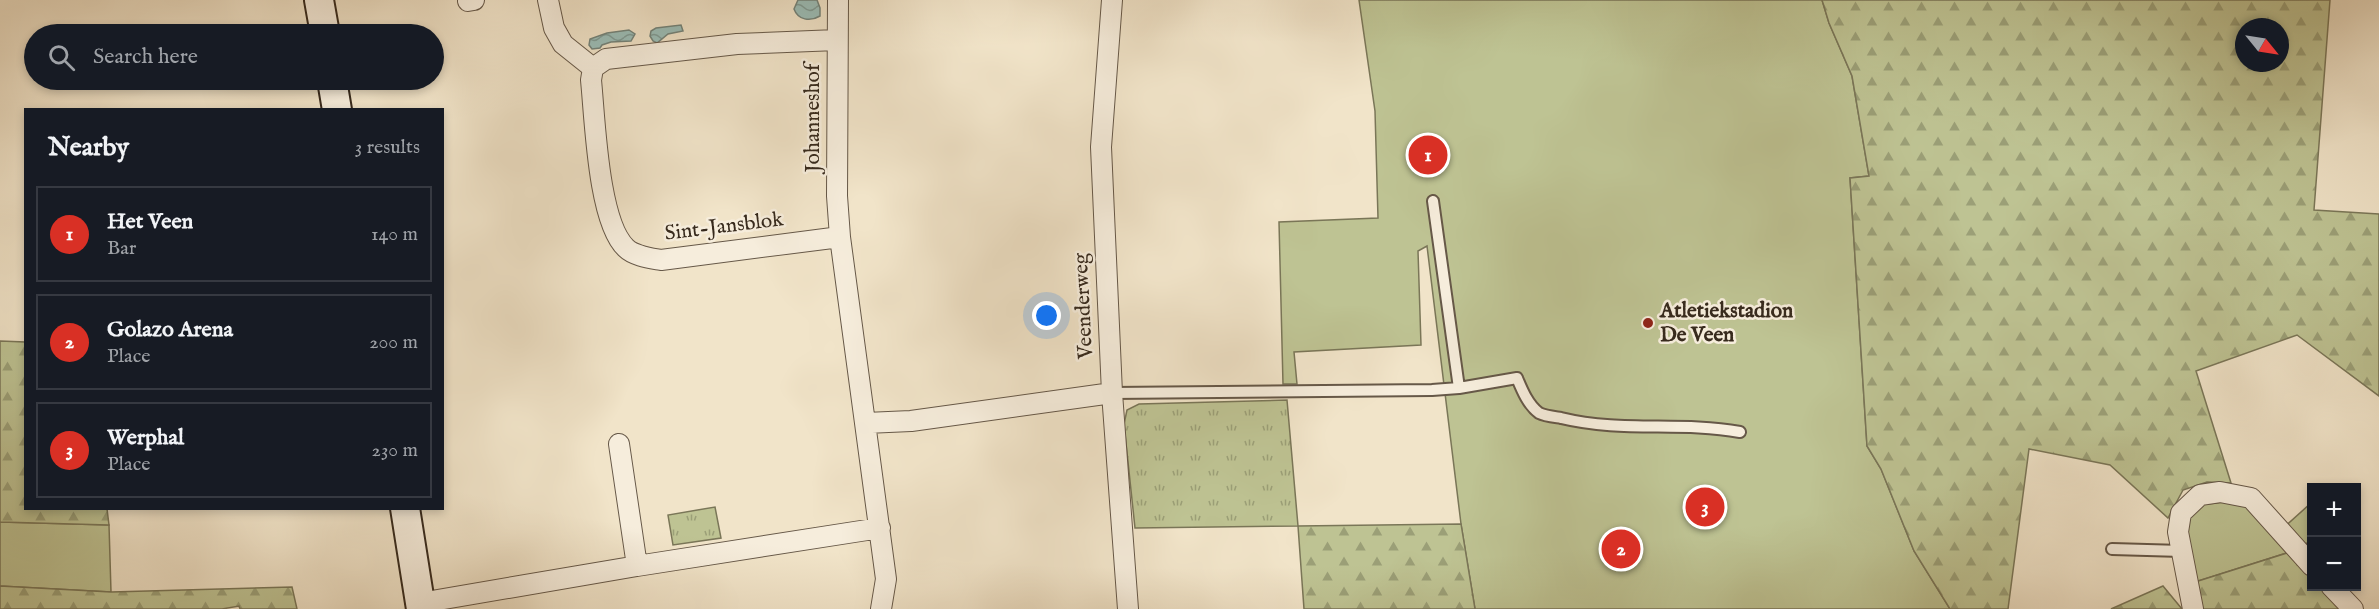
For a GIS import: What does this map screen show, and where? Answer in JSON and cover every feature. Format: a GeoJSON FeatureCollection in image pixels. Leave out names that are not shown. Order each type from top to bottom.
{"type":"FeatureCollection","features":[{"type":"Feature","properties":{"kind":"main road"},"geometry":{"type":"LineString","coordinates":[[319,0],[323,24]]}},
{"type":"Feature","properties":{"kind":"main road"},"geometry":{"type":"LineString","coordinates":[[334,90],[338,108]]}},
{"type":"Feature","properties":{"kind":"main road"},"geometry":{"type":"LineString","coordinates":[[405,510],[421,606]]}},
{"type":"Feature","properties":{"kind":"street"},"geometry":{"type":"LineString","coordinates":[[548,0],[554,28],[563,44],[592,68]]}},
{"type":"Feature","properties":{"kind":"street","name":"Johanneshof"},"geometry":{"type":"LineString","coordinates":[[838,0],[837,196],[840,237]]}},
{"type":"Feature","properties":{"kind":"street","name":"Veenderweg"},"geometry":{"type":"LineString","coordinates":[[1112,0],[1101,147],[1112,393],[1128,609]]}},
{"type":"Feature","properties":{"kind":"street","name":"Johanneshof"},"geometry":{"type":"LineString","coordinates":[[592,68],[606,59],[737,44],[837,40]]}},
{"type":"Feature","properties":{"kind":"street","name":"Sint-Jansblok"},"geometry":{"type":"LineString","coordinates":[[592,68],[591,80],[607,209],[614,232],[627,250],[661,260],[840,237]]}},
{"type":"Feature","properties":{"kind":"street"},"geometry":{"type":"LineString","coordinates":[[840,237],[886,579],[881,609]]}},
{"type":"Feature","properties":{"kind":"street"},"geometry":{"type":"LineString","coordinates":[[866,423],[912,421],[1112,393]]}},
{"type":"Feature","properties":{"kind":"street"},"geometry":{"type":"LineString","coordinates":[[619,444],[637,566]]}},
{"type":"Feature","properties":{"kind":"street"},"geometry":{"type":"LineString","coordinates":[[2193,609],[2178,532],[2181,513],[2200,495],[2220,492],[2251,498],[2307,560]]}},
{"type":"Feature","properties":{"kind":"street"},"geometry":{"type":"LineString","coordinates":[[421,606],[637,566],[880,528]]}},
{"type":"Feature","properties":{"kind":"street"},"geometry":{"type":"LineString","coordinates":[[2336,591],[2353,609]]}},
{"type":"Feature","properties":{"kind":"lane"},"geometry":{"type":"LineString","coordinates":[[1433,201],[1459,388]]}},
{"type":"Feature","properties":{"kind":"lane"},"geometry":{"type":"LineString","coordinates":[[1112,393],[1459,388],[1517,378],[1524,394],[1540,413],[1589,425],[1650,428],[1713,427],[1740,432]]}},
{"type":"Feature","properties":{"kind":"lane"},"geometry":{"type":"LineString","coordinates":[[2112,549],[2182,551]]}},
{"type":"Feature","properties":{"kind":"green space","name":"Atletiekstadion De Veen"},"geometry":{"type":"Polygon","coordinates":[[[1359,0],[1822,0],[1829,23],[1852,76],[1869,176],[1850,178],[1867,446],[1881,469],[1914,551],[1950,609],[1475,609],[1461,524],[1427,246],[1418,251],[1421,345],[1294,352],[1297,384],[1283,384],[1279,222],[1378,218],[1375,111],[1359,0]]]}},
{"type":"Feature","properties":{"kind":"green space"},"geometry":{"type":"Polygon","coordinates":[[[1822,0],[2330,0],[2314,210],[2379,214],[2379,396],[2297,335],[2196,371],[2231,483],[2207,482],[2183,490],[2168,518],[2110,465],[2029,449],[2008,609],[1950,609],[1914,551],[1881,469],[1867,446],[1850,178],[1869,176],[1852,76],[1829,23],[1822,0]]]}},
{"type":"Feature","properties":{"kind":"green space"},"geometry":{"type":"Polygon","coordinates":[[[0,341],[24,342],[24,510],[107,510],[109,525],[0,522],[0,341]]]}},
{"type":"Feature","properties":{"kind":"green space"},"geometry":{"type":"Polygon","coordinates":[[[1287,400],[1298,526],[1135,528],[1124,424],[1127,410],[1139,404],[1287,400]]]}},
{"type":"Feature","properties":{"kind":"green space"},"geometry":{"type":"Polygon","coordinates":[[[2242,500],[2290,552],[2195,582],[2184,518],[2199,505],[2242,500]]]}},
{"type":"Feature","properties":{"kind":"green space"},"geometry":{"type":"Polygon","coordinates":[[[715,507],[721,538],[673,545],[668,515],[715,507]]]}},
{"type":"Feature","properties":{"kind":"green space"},"geometry":{"type":"Polygon","coordinates":[[[2307,507],[2307,543],[2299,551],[2281,530],[2307,507]]]}},
{"type":"Feature","properties":{"kind":"green space"},"geometry":{"type":"Polygon","coordinates":[[[0,522],[109,525],[111,592],[0,586],[0,522]]]}},
{"type":"Feature","properties":{"kind":"green space"},"geometry":{"type":"Polygon","coordinates":[[[1461,524],[1475,609],[1304,609],[1298,526],[1461,524]]]}},
{"type":"Feature","properties":{"kind":"green space"},"geometry":{"type":"Polygon","coordinates":[[[2290,552],[2307,569],[2307,591],[2330,591],[2348,609],[2201,609],[2195,582],[2290,552]]]}},
{"type":"Feature","properties":{"kind":"green space"},"geometry":{"type":"Polygon","coordinates":[[[0,586],[111,592],[292,587],[297,609],[240,609],[239,606],[222,609],[0,609],[0,586]]]}},
{"type":"Feature","properties":{"kind":"green space"},"geometry":{"type":"Polygon","coordinates":[[[2163,586],[2182,609],[2111,609],[2163,586]]]}},
{"type":"Feature","properties":{"kind":"water"},"geometry":{"type":"Polygon","coordinates":[[[798,0],[817,0],[820,16],[808,19],[798,16],[794,9],[798,0]]]}},
{"type":"Feature","properties":{"kind":"water"},"geometry":{"type":"Polygon","coordinates":[[[681,25],[683,31],[668,34],[657,43],[650,36],[651,31],[656,28],[681,25]]]}},
{"type":"Feature","properties":{"kind":"water"},"geometry":{"type":"Polygon","coordinates":[[[629,30],[635,34],[631,41],[611,42],[600,48],[592,49],[589,45],[590,39],[607,33],[629,30]]]}},
{"type":"Feature","properties":{"kind":"place","name":"Het Veen"},"geometry":{"type":"Point","coordinates":[1428,155]}},
{"type":"Feature","properties":{"kind":"place","name":"Atletiekstadion De Veen"},"geometry":{"type":"Point","coordinates":[1648,323]}},
{"type":"Feature","properties":{"kind":"place","name":"Werphal"},"geometry":{"type":"Point","coordinates":[1705,507]}},
{"type":"Feature","properties":{"kind":"place","name":"Golazo Arena"},"geometry":{"type":"Point","coordinates":[1621,549]}}]}
